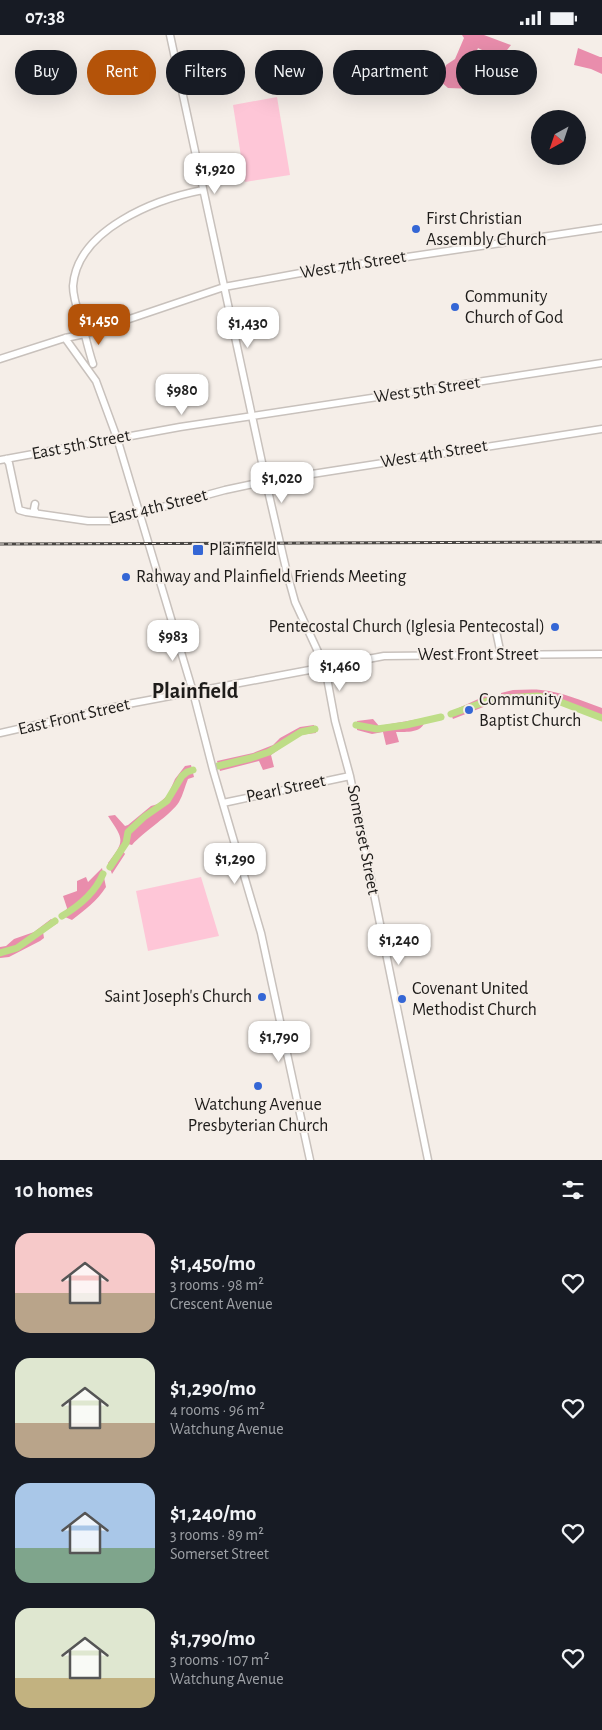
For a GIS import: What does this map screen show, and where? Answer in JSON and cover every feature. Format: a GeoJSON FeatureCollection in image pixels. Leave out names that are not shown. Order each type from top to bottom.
{"type":"FeatureCollection","features":[{"type":"Feature","properties":{"kind":"main road","name":"Somerset Street"},"geometry":{"type":"LineString","coordinates":[[170,35],[252,416],[295,602],[324,667],[335,721],[350,776],[428,1160]]}},
{"type":"Feature","properties":{"kind":"main road"},"geometry":{"type":"LineString","coordinates":[[92,364],[74,299],[74,286],[80,263],[88,249],[112,226],[142,208],[180,194],[203,190]]}},
{"type":"Feature","properties":{"kind":"main road","name":"West 7th Street"},"geometry":{"type":"LineString","coordinates":[[0,359],[65,338],[85,334],[224,287],[602,228]]}},
{"type":"Feature","properties":{"kind":"main road"},"geometry":{"type":"LineString","coordinates":[[65,338],[96,381],[117,438],[194,692],[213,770],[261,933],[310,1160]]}},
{"type":"Feature","properties":{"kind":"main road","name":"West 5th Street"},"geometry":{"type":"LineString","coordinates":[[252,416],[602,363]]}},
{"type":"Feature","properties":{"kind":"main road","name":"East 5th Street"},"geometry":{"type":"LineString","coordinates":[[3,460],[117,438],[252,416]]}},
{"type":"Feature","properties":{"kind":"main road","name":"West 4th Street"},"geometry":{"type":"LineString","coordinates":[[267,481],[602,429]]}},
{"type":"Feature","properties":{"kind":"main road","name":"East 4th Street"},"geometry":{"type":"LineString","coordinates":[[3,460],[9,463],[19,510],[99,521],[111,521],[140,515],[225,490],[267,481]]}},
{"type":"Feature","properties":{"kind":"main road"},"geometry":{"type":"LineString","coordinates":[[35,504],[34,509],[36,513]]}},
{"type":"Feature","properties":{"kind":"main road"},"geometry":{"type":"LineString","coordinates":[[495,626],[501,655]]}},
{"type":"Feature","properties":{"kind":"main road","name":"West Front Street"},"geometry":{"type":"LineString","coordinates":[[324,667],[384,656],[602,654]]}},
{"type":"Feature","properties":{"kind":"main road","name":"East Front Street"},"geometry":{"type":"LineString","coordinates":[[0,733],[128,704],[324,667]]}},
{"type":"Feature","properties":{"kind":"main road","name":"Pearl Street"},"geometry":{"type":"LineString","coordinates":[[223,803],[350,776]]}},
{"type":"Feature","properties":{"kind":"shaded area"},"geometry":{"type":"Polygon","coordinates":[[[462,35],[484,35],[511,45],[507,50],[482,50],[478,48],[477,50],[459,50],[464,38],[462,35]]]}},
{"type":"Feature","properties":{"kind":"shaded area"},"geometry":{"type":"Polygon","coordinates":[[[578,48],[602,57],[602,74],[574,65],[578,48]]]}},
{"type":"Feature","properties":{"kind":"shaded area"},"geometry":{"type":"Polygon","coordinates":[[[456,57],[456,88],[448,88],[446,86],[446,65],[456,57]]]}},
{"type":"Feature","properties":{"kind":"shaded area"},"geometry":{"type":"Polygon","coordinates":[[[277,97],[290,175],[245,182],[233,105],[277,97]]]}},
{"type":"Feature","properties":{"kind":"shaded area"},"geometry":{"type":"Polygon","coordinates":[[[513,690],[541,690],[572,697],[602,708],[602,721],[563,705],[538,701],[502,704],[501,693],[513,690]]]}},
{"type":"Feature","properties":{"kind":"shaded area"},"geometry":{"type":"Polygon","coordinates":[[[489,694],[491,704],[453,719],[450,712],[489,694]]]}},
{"type":"Feature","properties":{"kind":"shaded area"},"geometry":{"type":"Polygon","coordinates":[[[425,718],[422,727],[410,732],[396,732],[399,742],[386,745],[383,732],[372,734],[357,730],[357,721],[373,719],[379,726],[425,718]]]}},
{"type":"Feature","properties":{"kind":"shaded area"},"geometry":{"type":"Polygon","coordinates":[[[314,725],[316,733],[299,735],[271,755],[274,767],[263,770],[259,761],[220,771],[217,761],[253,753],[273,745],[280,738],[300,727],[314,725]]]}},
{"type":"Feature","properties":{"kind":"shaded area"},"geometry":{"type":"Polygon","coordinates":[[[191,765],[194,777],[188,779],[179,802],[132,845],[128,844],[123,851],[125,854],[112,874],[108,863],[118,849],[120,839],[117,830],[108,816],[115,815],[125,826],[128,825],[168,795],[175,779],[185,766],[191,765]]]}},
{"type":"Feature","properties":{"kind":"shaded area"},"geometry":{"type":"Polygon","coordinates":[[[102,868],[106,887],[90,905],[72,920],[65,917],[67,908],[63,896],[77,891],[77,881],[86,877],[88,882],[102,868]]]}},
{"type":"Feature","properties":{"kind":"shaded area"},"geometry":{"type":"Polygon","coordinates":[[[201,877],[219,936],[148,951],[136,891],[201,877]]]}},
{"type":"Feature","properties":{"kind":"shaded area"},"geometry":{"type":"Polygon","coordinates":[[[51,919],[58,923],[43,932],[44,938],[9,957],[0,958],[0,947],[6,946],[14,939],[34,932],[51,919]]]}},
{"type":"Feature","properties":{"kind":"waterway"},"geometry":{"type":"LineString","coordinates":[[503,698],[537,696],[550,698],[602,718]]}},
{"type":"Feature","properties":{"kind":"waterway"},"geometry":{"type":"LineString","coordinates":[[451,714],[490,700]]}},
{"type":"Feature","properties":{"kind":"waterway"},"geometry":{"type":"LineString","coordinates":[[356,725],[377,729],[441,717]]}},
{"type":"Feature","properties":{"kind":"waterway"},"geometry":{"type":"LineString","coordinates":[[218,766],[269,752],[301,732],[315,729]]}},
{"type":"Feature","properties":{"kind":"waterway"},"geometry":{"type":"LineString","coordinates":[[110,867],[126,843],[128,832],[144,817],[167,801],[182,776],[193,770]]}},
{"type":"Feature","properties":{"kind":"waterway"},"geometry":{"type":"LineString","coordinates":[[62,916],[86,898],[96,887],[103,874]]}},
{"type":"Feature","properties":{"kind":"waterway"},"geometry":{"type":"LineString","coordinates":[[0,953],[17,948],[55,921]]}},
{"type":"Feature","properties":{"kind":"railway"},"geometry":{"type":"LineString","coordinates":[[0,544],[602,542]]}},
{"type":"Feature","properties":{"kind":"place","name":"First Christian Assembly Church"},"geometry":{"type":"Point","coordinates":[416,229]}},
{"type":"Feature","properties":{"kind":"place","name":"Community Church of God"},"geometry":{"type":"Point","coordinates":[455,307]}},
{"type":"Feature","properties":{"kind":"place","name":"Plainfield"},"geometry":{"type":"Point","coordinates":[198,550]}},
{"type":"Feature","properties":{"kind":"place","name":"Rahway and Plainfield Friends Meeting"},"geometry":{"type":"Point","coordinates":[126,577]}},
{"type":"Feature","properties":{"kind":"place","name":"Pentecostal Church (Iglesia Pentecostal)"},"geometry":{"type":"Point","coordinates":[555,627]}},
{"type":"Feature","properties":{"kind":"place","name":"Community Baptist Church"},"geometry":{"type":"Point","coordinates":[469,710]}},
{"type":"Feature","properties":{"kind":"place","name":"Saint Joseph's Church"},"geometry":{"type":"Point","coordinates":[262,997]}},
{"type":"Feature","properties":{"kind":"place","name":"Covenant United Methodist Church"},"geometry":{"type":"Point","coordinates":[402,999]}},
{"type":"Feature","properties":{"kind":"place","name":"Watchung Avenue Presbyterian Church"},"geometry":{"type":"Point","coordinates":[258,1086]}},
{"type":"Feature","properties":{"kind":"district","name":"Plainfield"},"geometry":{"type":"Point","coordinates":[195,691]}}]}
